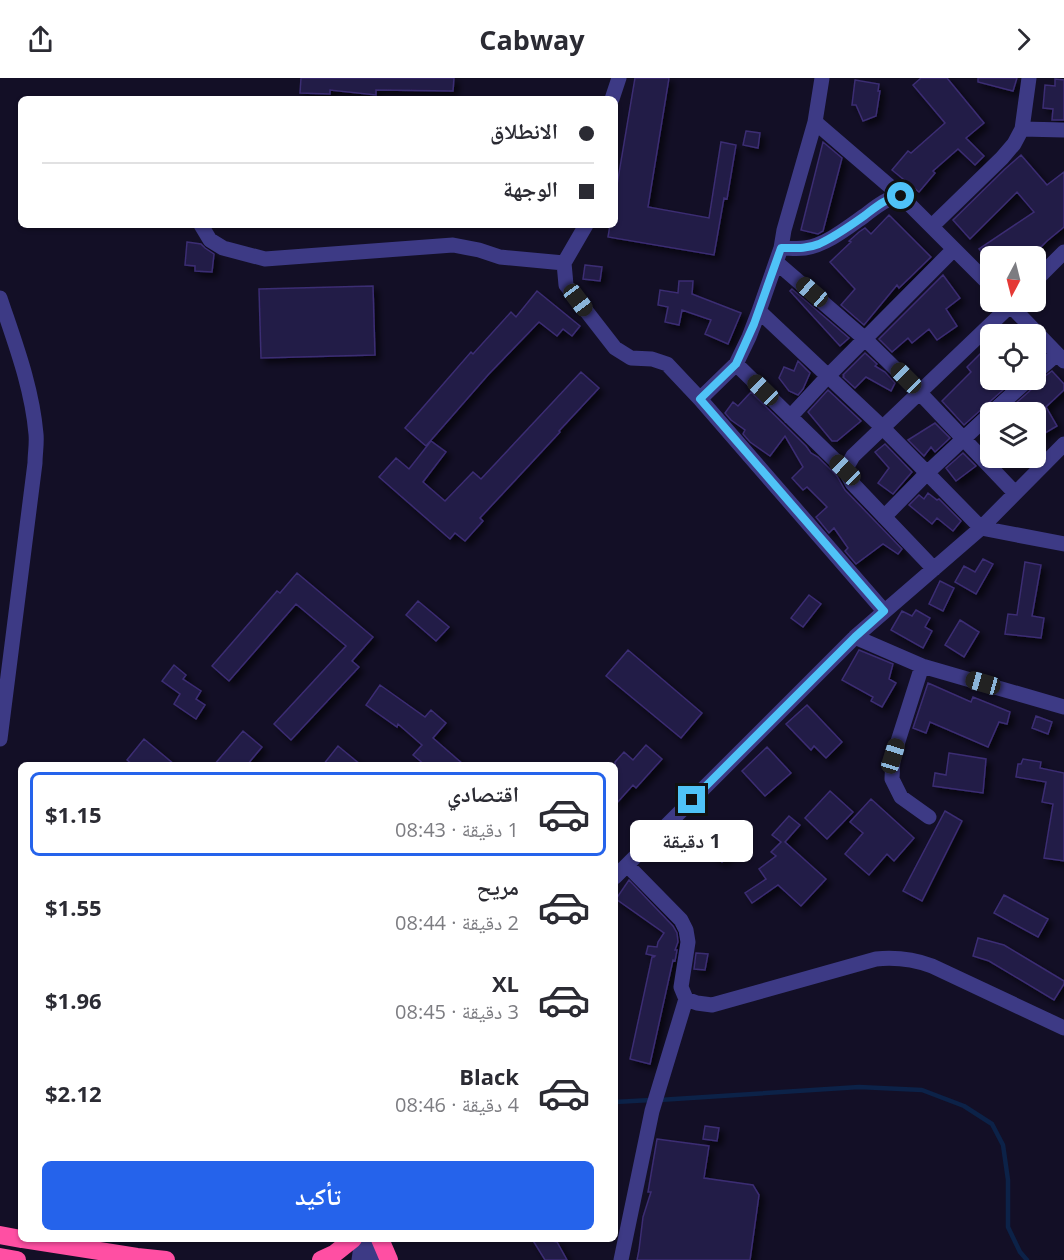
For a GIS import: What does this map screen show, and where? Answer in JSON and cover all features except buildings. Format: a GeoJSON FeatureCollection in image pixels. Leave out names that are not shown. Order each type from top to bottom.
{"type":"FeatureCollection","features":[{"type":"Feature","properties":{"kind":"highway"},"geometry":{"type":"LineString","coordinates":[[0,1235],[18,1238]]}},
{"type":"Feature","properties":{"kind":"highway"},"geometry":{"type":"LineString","coordinates":[[41,1242],[166,1260]]}},
{"type":"Feature","properties":{"kind":"highway"},"geometry":{"type":"LineString","coordinates":[[321,1260],[334,1254],[349,1242]]}},
{"type":"Feature","properties":{"kind":"highway"},"geometry":{"type":"LineString","coordinates":[[380,1242],[389,1260]]}},
{"type":"Feature","properties":{"kind":"highway"},"geometry":{"type":"LineString","coordinates":[[0,1257],[17,1260]]}},
{"type":"Feature","properties":{"kind":"street"},"geometry":{"type":"LineString","coordinates":[[613,96],[619,78]]}},
{"type":"Feature","properties":{"kind":"street"},"geometry":{"type":"LineString","coordinates":[[700,399],[736,364],[759,311],[778,255],[815,122],[822,78]]}},
{"type":"Feature","properties":{"kind":"street"},"geometry":{"type":"LineString","coordinates":[[932,226],[1014,144],[1022,129],[1029,78]]}},
{"type":"Feature","properties":{"kind":"street"},"geometry":{"type":"LineString","coordinates":[[815,122],[901,196],[980,275]]}},
{"type":"Feature","properties":{"kind":"street"},"geometry":{"type":"LineString","coordinates":[[1022,129],[1064,130]]}},
{"type":"Feature","properties":{"kind":"street"},"geometry":{"type":"LineString","coordinates":[[778,255],[819,243],[862,217],[880,203],[895,196],[901,196]]}},
{"type":"Feature","properties":{"kind":"street"},"geometry":{"type":"LineString","coordinates":[[203,228],[210,240],[223,248],[265,260],[453,245],[500,257],[564,263]]}},
{"type":"Feature","properties":{"kind":"street"},"geometry":{"type":"LineString","coordinates":[[584,228],[564,263],[566,285],[615,348],[631,358],[652,359],[667,364],[884,611]]}},
{"type":"Feature","properties":{"kind":"street"},"geometry":{"type":"LineString","coordinates":[[790,417],[954,249]]}},
{"type":"Feature","properties":{"kind":"street"},"geometry":{"type":"LineString","coordinates":[[1046,270],[1064,252]]}},
{"type":"Feature","properties":{"kind":"street"},"geometry":{"type":"LineString","coordinates":[[778,255],[919,392],[1015,493]]}},
{"type":"Feature","properties":{"kind":"street"},"geometry":{"type":"LineString","coordinates":[[0,298],[21,359],[32,403],[36,436],[0,739]]}},
{"type":"Feature","properties":{"kind":"street"},"geometry":{"type":"LineString","coordinates":[[759,311],[882,427],[981,528],[1064,544]]}},
{"type":"Feature","properties":{"kind":"street"},"geometry":{"type":"LineString","coordinates":[[845,470],[853,456],[1001,312]]}},
{"type":"Feature","properties":{"kind":"street"},"geometry":{"type":"LineString","coordinates":[[1018,312],[1060,357],[1046,366]]}},
{"type":"Feature","properties":{"kind":"street"},"geometry":{"type":"LineString","coordinates":[[736,364],[845,470],[852,483],[934,568]]}},
{"type":"Feature","properties":{"kind":"street"},"geometry":{"type":"LineString","coordinates":[[1003,402],[1017,390]]}},
{"type":"Feature","properties":{"kind":"street"},"geometry":{"type":"LineString","coordinates":[[884,517],[980,423]]}},
{"type":"Feature","properties":{"kind":"street"},"geometry":{"type":"LineString","coordinates":[[618,874],[855,637],[981,528],[1064,444]]}},
{"type":"Feature","properties":{"kind":"street"},"geometry":{"type":"LineString","coordinates":[[855,637],[922,666],[1064,707]]}},
{"type":"Feature","properties":{"kind":"street"},"geometry":{"type":"LineString","coordinates":[[922,666],[893,756],[892,779],[901,797],[929,817]]}},
{"type":"Feature","properties":{"kind":"street"},"geometry":{"type":"LineString","coordinates":[[621,1260],[652,1111],[686,999],[681,987],[688,942],[681,920],[627,865]]}},
{"type":"Feature","properties":{"kind":"street"},"geometry":{"type":"LineString","coordinates":[[686,999],[712,1005],[876,959],[895,957],[915,960],[932,966],[1064,1028]]}},
{"type":"Feature","properties":{"kind":"street"},"geometry":{"type":"LineString","coordinates":[[359,1260],[362,1242]]}},
{"type":"Feature","properties":{"kind":"street"},"geometry":{"type":"LineString","coordinates":[[374,1260],[378,1242]]}},
{"type":"Feature","properties":{"kind":"waterway"},"geometry":{"type":"LineString","coordinates":[[659,1100],[859,1087],[922,1090],[964,1106],[992,1124],[1003,1145],[1008,1180],[1008,1227],[1020,1252],[1027,1260]]}},
{"type":"Feature","properties":{"kind":"waterway"},"geometry":{"type":"LineString","coordinates":[[618,1102],[651,1100]]}},
{"type":"Feature","properties":{"kind":"route"},"geometry":{"type":"LineString","coordinates":[[692,800],[855,637],[884,611],[700,399],[736,364],[749,337],[781,248],[805,248],[819,243],[862,217],[880,203],[895,196],[901,196]]}}]}
